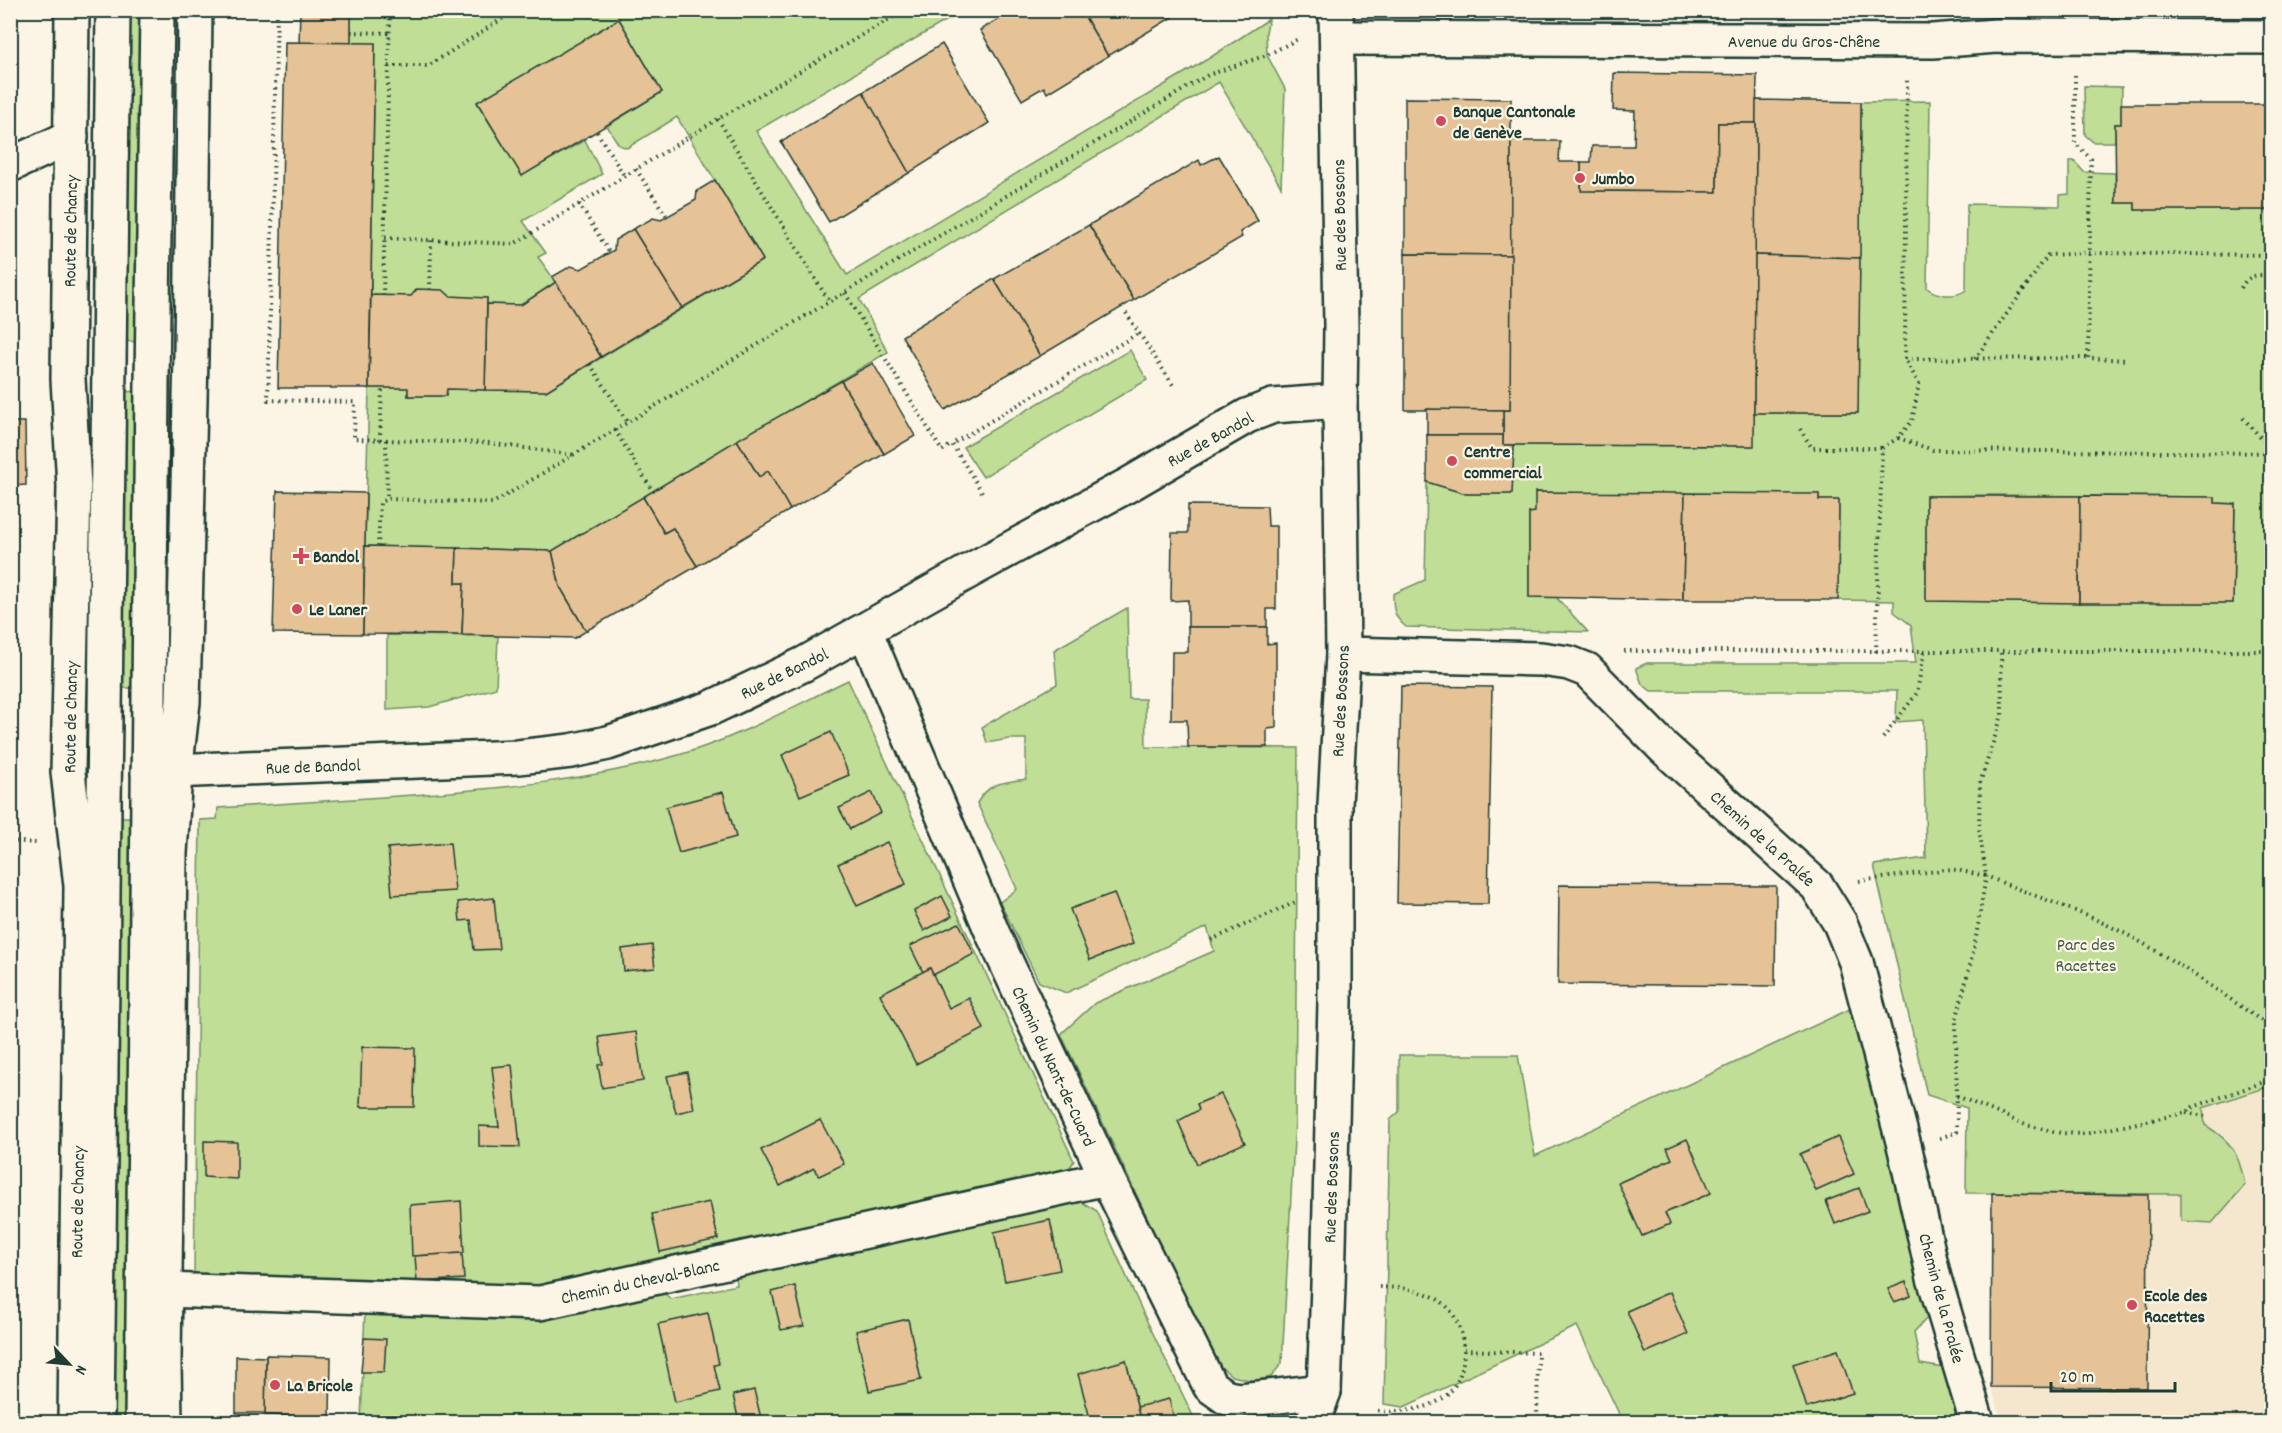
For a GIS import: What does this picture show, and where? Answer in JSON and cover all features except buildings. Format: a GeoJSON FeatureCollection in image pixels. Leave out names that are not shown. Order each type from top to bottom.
{"type":"FeatureCollection","features":[{"type":"Feature","properties":{"kind":"street","name":"Route de Chancy"},"geometry":{"type":"LineString","coordinates":[[72,10],[68,379],[74,486],[68,772],[81,886],[75,1422]]}},
{"type":"Feature","properties":{"kind":"street"},"geometry":{"type":"LineString","coordinates":[[97,1422],[113,10]]}},
{"type":"Feature","properties":{"kind":"street"},"geometry":{"type":"LineString","coordinates":[[142,1422],[162,772],[152,394],[158,10]]}},
{"type":"Feature","properties":{"kind":"street"},"geometry":{"type":"LineString","coordinates":[[165,1422],[170,865],[162,772],[183,702],[191,375],[195,10]]}},
{"type":"Feature","properties":{"kind":"street","name":"Avenue du Gros-Chêne"},"geometry":{"type":"LineString","coordinates":[[1337,24],[1934,41],[2223,24],[2271,38]]}},
{"type":"Feature","properties":{"kind":"street","name":"Rue des Bossons"},"geometry":{"type":"LineString","coordinates":[[1313,1422],[1324,1391],[1332,1166],[1335,805],[1343,654],[1337,24]]}},
{"type":"Feature","properties":{"kind":"street"},"geometry":{"type":"LineString","coordinates":[[10,165],[71,137]]}},
{"type":"Feature","properties":{"kind":"street","name":"Rue de Bandol"},"geometry":{"type":"LineString","coordinates":[[68,772],[162,772],[518,757],[571,751],[627,738],[711,708],[804,664],[1130,484],[1247,416],[1273,406],[1340,401]]}},
{"type":"Feature","properties":{"kind":"street","name":"Chemin du Nant-de-Cuard"},"geometry":{"type":"LineString","coordinates":[[866,631],[993,934],[1107,1178],[1210,1386],[1227,1398],[1240,1400],[1324,1391]]}},
{"type":"Feature","properties":{"kind":"street","name":"Chemin de la Pralée"},"geometry":{"type":"LineString","coordinates":[[1343,654],[1541,659],[1569,663],[1587,670],[1663,747],[1817,886],[1840,923],[1856,962],[1905,1149],[1934,1278],[1977,1422]]}},
{"type":"Feature","properties":{"kind":"street","name":"Chemin du Cheval-Blanc"},"geometry":{"type":"LineString","coordinates":[[165,1290],[540,1303],[1107,1178]]}},
{"type":"Feature","properties":{"kind":"street","name":"Rue des Bossons"},"geometry":{"type":"LineString","coordinates":[[1324,1391],[1335,1422]]}},
{"type":"Feature","properties":{"kind":"path"},"geometry":{"type":"LineString","coordinates":[[276,10],[268,400],[355,402],[354,439],[488,443],[574,455]]}},
{"type":"Feature","properties":{"kind":"path"},"geometry":{"type":"LineString","coordinates":[[383,296],[390,10]]}},
{"type":"Feature","properties":{"kind":"path"},"geometry":{"type":"LineString","coordinates":[[389,66],[428,66],[516,10]]}},
{"type":"Feature","properties":{"kind":"path"},"geometry":{"type":"LineString","coordinates":[[385,238],[514,244],[718,119],[905,10]]}},
{"type":"Feature","properties":{"kind":"path"},"geometry":{"type":"LineString","coordinates":[[351,32],[390,33]]}},
{"type":"Feature","properties":{"kind":"path"},"geometry":{"type":"LineString","coordinates":[[378,547],[380,502],[387,499],[493,502],[830,303],[1208,75],[1267,55],[1298,39]]}},
{"type":"Feature","properties":{"kind":"path"},"geometry":{"type":"LineString","coordinates":[[1800,429],[1812,448],[1882,448],[1898,438],[1912,421],[1919,384],[1905,359],[1907,68]]}},
{"type":"Feature","properties":{"kind":"path"},"geometry":{"type":"LineString","coordinates":[[2075,71],[2075,143],[2091,159],[2088,358]]}},
{"type":"Feature","properties":{"kind":"path"},"geometry":{"type":"LineString","coordinates":[[718,119],[830,303]]}},
{"type":"Feature","properties":{"kind":"path"},"geometry":{"type":"LineString","coordinates":[[597,132],[625,177]]}},
{"type":"Feature","properties":{"kind":"path"},"geometry":{"type":"LineString","coordinates":[[636,169],[667,217]]}},
{"type":"Feature","properties":{"kind":"path"},"geometry":{"type":"LineString","coordinates":[[579,204],[609,252]]}},
{"type":"Feature","properties":{"kind":"path"},"geometry":{"type":"LineString","coordinates":[[430,290],[431,240]]}},
{"type":"Feature","properties":{"kind":"path"},"geometry":{"type":"LineString","coordinates":[[1975,359],[2048,255],[2090,253],[2271,255]]}},
{"type":"Feature","properties":{"kind":"path"},"geometry":{"type":"LineString","coordinates":[[2241,288],[2246,280],[2254,275],[2271,275]]}},
{"type":"Feature","properties":{"kind":"path"},"geometry":{"type":"LineString","coordinates":[[846,293],[942,451],[1139,333]]}},
{"type":"Feature","properties":{"kind":"path"},"geometry":{"type":"LineString","coordinates":[[1126,313],[1173,385]]}},
{"type":"Feature","properties":{"kind":"path"},"geometry":{"type":"LineString","coordinates":[[1905,359],[2088,358],[2128,360]]}},
{"type":"Feature","properties":{"kind":"path"},"geometry":{"type":"LineString","coordinates":[[590,364],[628,423]]}},
{"type":"Feature","properties":{"kind":"path"},"geometry":{"type":"LineString","coordinates":[[380,440],[382,388]]}},
{"type":"Feature","properties":{"kind":"path"},"geometry":{"type":"LineString","coordinates":[[2243,418],[2271,452]]}},
{"type":"Feature","properties":{"kind":"path"},"geometry":{"type":"LineString","coordinates":[[615,430],[653,492]]}},
{"type":"Feature","properties":{"kind":"path"},"geometry":{"type":"LineString","coordinates":[[1898,438],[1933,450],[2271,452]]}},
{"type":"Feature","properties":{"kind":"path"},"geometry":{"type":"LineString","coordinates":[[386,440],[387,499]]}},
{"type":"Feature","properties":{"kind":"path"},"geometry":{"type":"LineString","coordinates":[[952,444],[982,492]]}},
{"type":"Feature","properties":{"kind":"path"},"geometry":{"type":"LineString","coordinates":[[1876,652],[1882,448]]}},
{"type":"Feature","properties":{"kind":"path"},"geometry":{"type":"LineString","coordinates":[[1623,651],[2271,651]]}},
{"type":"Feature","properties":{"kind":"path"},"geometry":{"type":"LineString","coordinates":[[1883,738],[1917,693],[1924,652]]}},
{"type":"Feature","properties":{"kind":"path"},"geometry":{"type":"LineString","coordinates":[[1905,1149],[1958,1132],[1956,1021],[1974,949],[1986,876],[1979,828],[1980,783],[2002,715],[2001,652]]}},
{"type":"Feature","properties":{"kind":"path"},"geometry":{"type":"LineString","coordinates":[[10,841],[41,843]]}},
{"type":"Feature","properties":{"kind":"path"},"geometry":{"type":"LineString","coordinates":[[1817,886],[1951,869],[1986,876],[2024,893],[2092,918],[2133,938],[2187,969],[2271,1028]]}},
{"type":"Feature","properties":{"kind":"path"},"geometry":{"type":"LineString","coordinates":[[1211,940],[1301,900]]}},
{"type":"Feature","properties":{"kind":"path"},"geometry":{"type":"LineString","coordinates":[[2185,1113],[2193,1107],[2271,1080]]}},
{"type":"Feature","properties":{"kind":"path"},"geometry":{"type":"LineString","coordinates":[[1957,1096],[2026,1125],[2085,1134],[2185,1113],[2205,1116]]}},
{"type":"Feature","properties":{"kind":"path"},"geometry":{"type":"LineString","coordinates":[[1378,1412],[1405,1412],[1422,1409],[1444,1398],[1460,1377],[1464,1361],[1461,1326],[1449,1308],[1441,1301],[1410,1288],[1379,1287]]}},
{"type":"Feature","properties":{"kind":"path"},"geometry":{"type":"LineString","coordinates":[[1464,1350],[1538,1353],[1538,1422]]}},
{"type":"Feature","properties":{"kind":"shaded area","name":"Ecole des Racettes"},"geometry":{"type":"Polygon","coordinates":[[[2271,1086],[2271,1422],[2002,1422],[1991,1387],[1992,1193],[2181,1194],[2225,1137],[2205,1125],[2203,1107],[2271,1086]]]}},
{"type":"Feature","properties":{"kind":"green space"},"geometry":{"type":"Polygon","coordinates":[[[122,11],[148,11],[144,342],[118,341],[122,11]]]}},
{"type":"Feature","properties":{"kind":"green space"},"geometry":{"type":"Polygon","coordinates":[[[351,11],[963,11],[756,131],[847,275],[1211,57],[1269,19],[1266,32],[1267,55],[1285,89],[1281,187],[1219,82],[859,299],[888,352],[552,551],[365,546],[369,388],[408,388],[408,396],[446,396],[447,389],[546,391],[763,260],[677,117],[627,148],[619,145],[607,126],[662,92],[619,19],[477,103],[522,175],[585,140],[602,174],[523,221],[546,253],[538,257],[556,282],[521,305],[487,304],[487,298],[371,295],[375,44],[351,43],[351,11]]]}},
{"type":"Feature","properties":{"kind":"green space"},"geometry":{"type":"Polygon","coordinates":[[[2084,86],[2122,87],[2121,124],[2115,124],[2115,142],[2093,142],[2085,135],[2084,86]]]}},
{"type":"Feature","properties":{"kind":"green space","name":"Parc des Racettes"},"geometry":{"type":"Polygon","coordinates":[[[1930,101],[1927,288],[1941,294],[1951,295],[1966,290],[1967,204],[2060,206],[2060,195],[2069,194],[2069,161],[2074,161],[2084,172],[2115,173],[2116,203],[2135,203],[2135,210],[2271,210],[2271,1086],[2203,1108],[2205,1125],[2222,1137],[2233,1149],[2245,1185],[2212,1223],[2181,1221],[2181,1194],[1966,1193],[1967,1108],[1927,1095],[1874,865],[1926,858],[1923,720],[1896,722],[1897,691],[1651,691],[1642,684],[1636,668],[1647,663],[1916,663],[1911,625],[1894,612],[1894,601],[1838,600],[1839,500],[1819,500],[1819,494],[1529,513],[1529,597],[1556,597],[1588,632],[1406,627],[1395,613],[1393,594],[1425,580],[1427,482],[1466,494],[1512,494],[1514,445],[1753,446],[1754,413],[1858,413],[1861,102],[1930,101]],[[1926,496],[1926,601],[2233,603],[2235,504],[2215,503],[2215,497],[1926,496]]]}},
{"type":"Feature","properties":{"kind":"green space"},"geometry":{"type":"Polygon","coordinates":[[[1130,350],[1147,380],[983,477],[963,447],[1130,350]]]}},
{"type":"Feature","properties":{"kind":"green space"},"geometry":{"type":"Polygon","coordinates":[[[118,391],[143,392],[141,688],[114,688],[118,391]]]}},
{"type":"Feature","properties":{"kind":"green space"},"geometry":{"type":"Polygon","coordinates":[[[1127,608],[1129,699],[1145,699],[1146,747],[1298,748],[1295,1121],[1282,1363],[1271,1377],[1254,1381],[1232,1376],[1215,1362],[1061,1034],[1095,1003],[1214,951],[1207,927],[1066,993],[1039,982],[1000,902],[1017,889],[977,803],[987,791],[998,784],[1026,779],[1026,739],[987,743],[982,727],[1057,684],[1054,650],[1127,608]]]}},
{"type":"Feature","properties":{"kind":"green space"},"geometry":{"type":"Polygon","coordinates":[[[387,635],[498,636],[496,688],[429,707],[387,710],[387,635]]]}},
{"type":"Feature","properties":{"kind":"green space"},"geometry":{"type":"Polygon","coordinates":[[[848,680],[1074,1161],[1063,1178],[535,1292],[235,1283],[233,1274],[194,1274],[200,820],[217,819],[218,808],[413,795],[549,782],[649,763],[725,739],[848,680]]]}},
{"type":"Feature","properties":{"kind":"green space"},"geometry":{"type":"Polygon","coordinates":[[[122,817],[135,820],[132,1422],[107,1422],[115,822],[122,817]]]}},
{"type":"Feature","properties":{"kind":"green space"},"geometry":{"type":"Polygon","coordinates":[[[1852,1008],[1929,1316],[1914,1332],[1920,1364],[1944,1368],[1958,1422],[1623,1422],[1577,1326],[1404,1407],[1384,1404],[1390,1120],[1399,1112],[1399,1055],[1518,1055],[1535,1156],[1852,1008]]]}},
{"type":"Feature","properties":{"kind":"green space"},"geometry":{"type":"Polygon","coordinates":[[[1070,1195],[1097,1211],[1196,1422],[361,1422],[365,1307],[655,1286],[671,1299],[737,1285],[734,1267],[1070,1195]]]}},
{"type":"Feature","properties":{"kind":"place","name":"Banque Cantonale de Genève"},"geometry":{"type":"Point","coordinates":[1441,121]}},
{"type":"Feature","properties":{"kind":"place","name":"Jumbo"},"geometry":{"type":"Point","coordinates":[1580,178]}},
{"type":"Feature","properties":{"kind":"place","name":"Centre commercial"},"geometry":{"type":"Point","coordinates":[1452,461]}},
{"type":"Feature","properties":{"kind":"place","name":"Bandol"},"geometry":{"type":"Point","coordinates":[301,556]}},
{"type":"Feature","properties":{"kind":"place","name":"Le Laner"},"geometry":{"type":"Point","coordinates":[297,609]}},
{"type":"Feature","properties":{"kind":"place","name":"Ecole des Racettes"},"geometry":{"type":"Point","coordinates":[2132,1305]}},
{"type":"Feature","properties":{"kind":"place","name":"La Bricole"},"geometry":{"type":"Point","coordinates":[275,1385]}}]}
